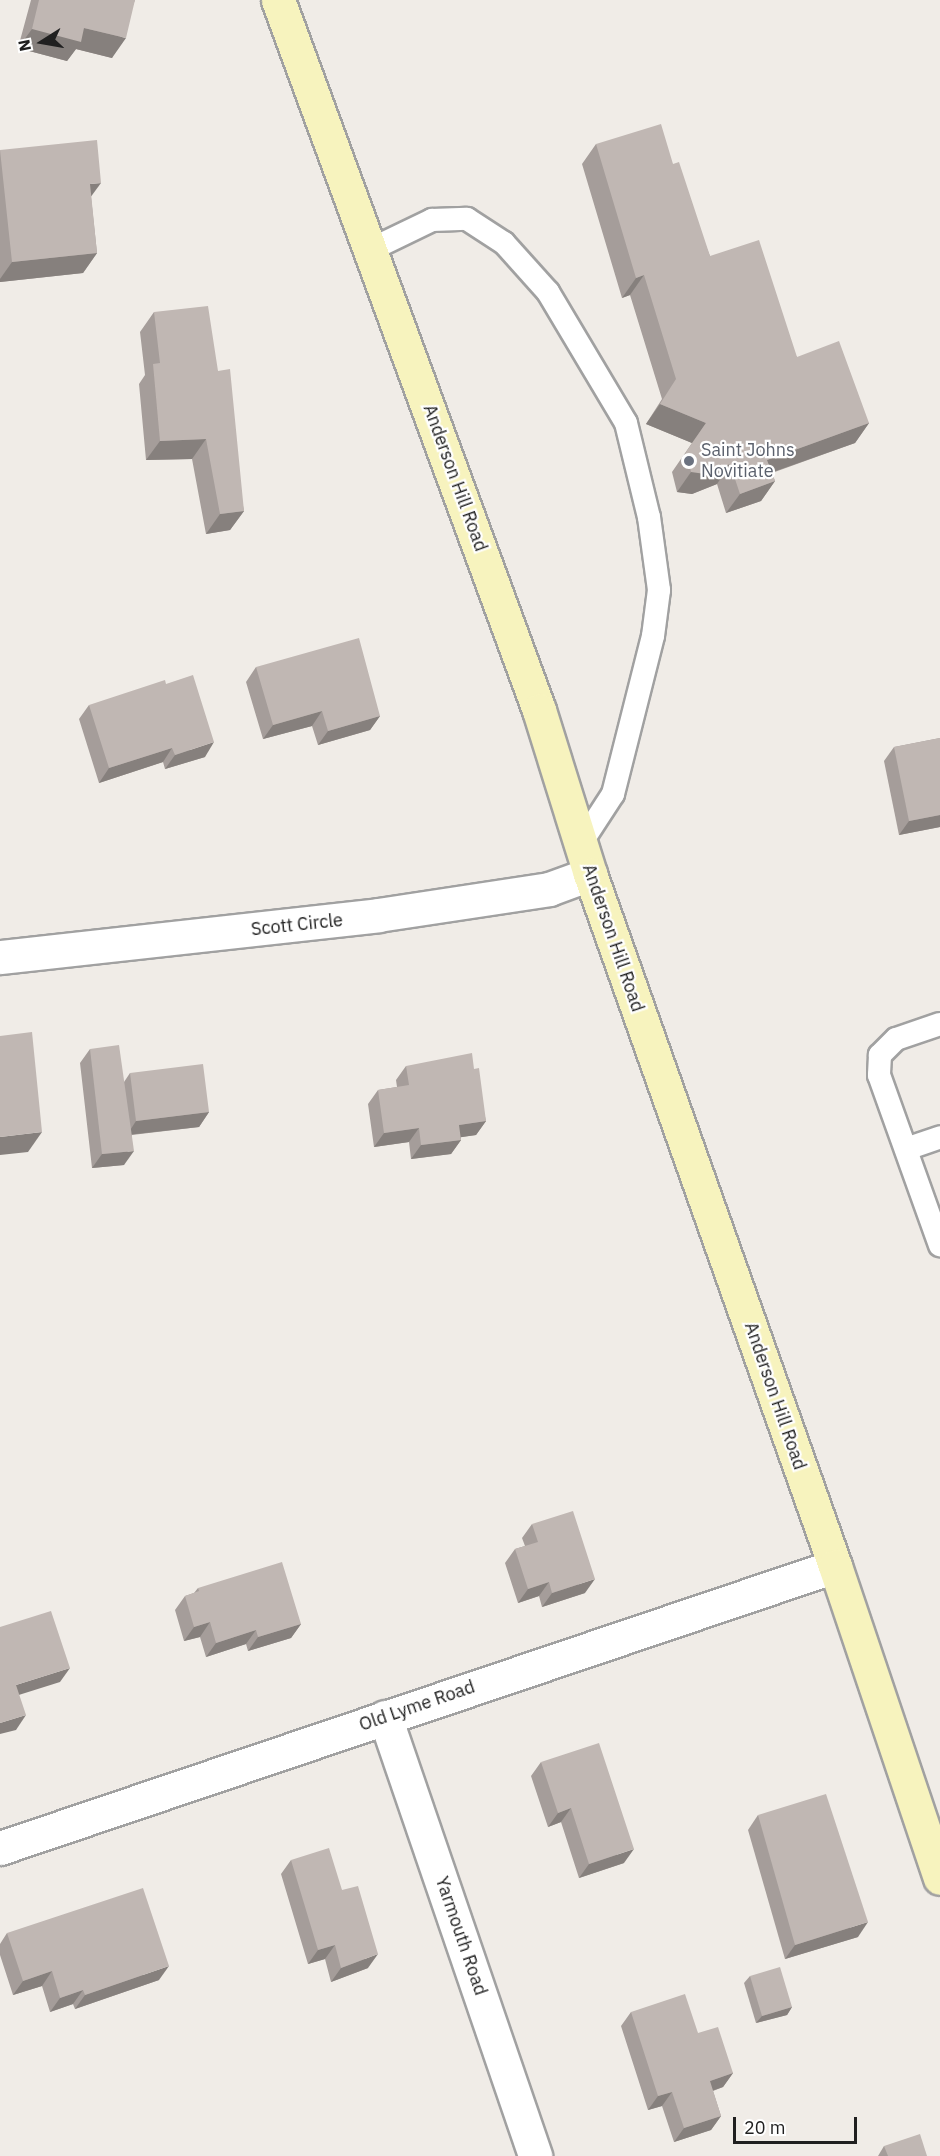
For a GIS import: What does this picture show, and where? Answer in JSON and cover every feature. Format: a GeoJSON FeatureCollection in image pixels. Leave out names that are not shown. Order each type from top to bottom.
{"type":"FeatureCollection","features":[{"type":"Feature","properties":{"kind":"main road","name":"Anderson Hill Road"},"geometry":{"type":"LineString","coordinates":[[278,0],[372,249],[539,710],[590,874],[835,1566],[940,1878]]}},
{"type":"Feature","properties":{"kind":"street","name":"Scott Circle"},"geometry":{"type":"LineString","coordinates":[[0,957],[378,915],[549,889],[590,874]]}},
{"type":"Feature","properties":{"kind":"street","name":"Old Lyme Road"},"geometry":{"type":"LineString","coordinates":[[0,1848],[835,1566]]}},
{"type":"Feature","properties":{"kind":"street","name":"Yarmouth Road"},"geometry":{"type":"LineString","coordinates":[[385,1717],[535,2156]]}},
{"type":"Feature","properties":{"kind":"lane"},"geometry":{"type":"LineString","coordinates":[[372,249],[432,220],[467,219],[504,243],[548,292],[626,423],[649,517],[659,590],[653,636],[613,794],[581,843]]}},
{"type":"Feature","properties":{"kind":"lane"},"geometry":{"type":"LineString","coordinates":[[940,1024],[896,1039],[880,1055],[879,1075],[940,1245]]}},
{"type":"Feature","properties":{"kind":"lane"},"geometry":{"type":"LineString","coordinates":[[906,1149],[940,1137]]}},
{"type":"Feature","properties":{"kind":"building"},"geometry":{"type":"Polygon","coordinates":[[[39,0],[135,0],[126,38],[84,28],[81,42],[32,29],[39,0]]]}},
{"type":"Feature","properties":{"kind":"building"},"geometry":{"type":"Polygon","coordinates":[[[661,124],[673,164],[679,162],[710,256],[759,240],[797,357],[839,341],[869,423],[767,460],[775,481],[740,494],[730,464],[705,474],[691,472],[686,452],[706,423],[660,404],[676,379],[644,275],[636,278],[596,144],[661,124]]]}},
{"type":"Feature","properties":{"kind":"building"},"geometry":{"type":"Polygon","coordinates":[[[97,140],[101,183],[90,184],[97,253],[12,262],[0,150],[97,140]]]}},
{"type":"Feature","properties":{"kind":"building"},"geometry":{"type":"Polygon","coordinates":[[[208,306],[218,371],[230,369],[244,511],[220,514],[206,439],[160,441],[153,364],[160,363],[154,312],[208,306]]]}},
{"type":"Feature","properties":{"kind":"building"},"geometry":{"type":"Polygon","coordinates":[[[359,638],[380,716],[328,731],[322,711],[273,725],[256,667],[359,638]]]}},
{"type":"Feature","properties":{"kind":"building"},"geometry":{"type":"Polygon","coordinates":[[[193,675],[214,742],[175,755],[172,748],[109,768],[89,705],[165,680],[166,684],[193,675]]]}},
{"type":"Feature","properties":{"kind":"building"},"geometry":{"type":"Polygon","coordinates":[[[940,738],[940,815],[909,821],[894,747],[940,738]]]}},
{"type":"Feature","properties":{"kind":"building"},"geometry":{"type":"Polygon","coordinates":[[[32,1032],[42,1132],[0,1137],[0,1036],[32,1032]]]}},
{"type":"Feature","properties":{"kind":"building"},"geometry":{"type":"Polygon","coordinates":[[[119,1045],[134,1151],[102,1154],[90,1049],[119,1045]]]}},
{"type":"Feature","properties":{"kind":"building"},"geometry":{"type":"Polygon","coordinates":[[[472,1053],[474,1069],[479,1068],[486,1121],[459,1125],[461,1140],[421,1145],[419,1128],[384,1133],[378,1090],[409,1085],[406,1066],[472,1053]]]}},
{"type":"Feature","properties":{"kind":"building"},"geometry":{"type":"Polygon","coordinates":[[[203,1064],[209,1112],[136,1121],[130,1073],[203,1064]]]}},
{"type":"Feature","properties":{"kind":"building"},"geometry":{"type":"Polygon","coordinates":[[[573,1511],[595,1579],[552,1593],[549,1582],[528,1589],[515,1549],[538,1542],[532,1524],[573,1511]]]}},
{"type":"Feature","properties":{"kind":"building"},"geometry":{"type":"Polygon","coordinates":[[[282,1562],[301,1624],[258,1637],[256,1630],[216,1643],[210,1622],[194,1627],[185,1596],[199,1591],[198,1588],[282,1562]]]}},
{"type":"Feature","properties":{"kind":"building"},"geometry":{"type":"Polygon","coordinates":[[[51,1611],[70,1668],[16,1685],[26,1715],[0,1723],[0,1627],[51,1611]]]}},
{"type":"Feature","properties":{"kind":"building"},"geometry":{"type":"Polygon","coordinates":[[[599,1743],[634,1849],[589,1864],[571,1808],[558,1813],[541,1762],[599,1743]]]}},
{"type":"Feature","properties":{"kind":"building"},"geometry":{"type":"Polygon","coordinates":[[[826,1794],[868,1922],[795,1945],[758,1815],[826,1794]]]}},
{"type":"Feature","properties":{"kind":"building"},"geometry":{"type":"Polygon","coordinates":[[[329,1848],[342,1890],[358,1886],[378,1954],[341,1968],[335,1945],[318,1950],[291,1860],[329,1848]]]}},
{"type":"Feature","properties":{"kind":"building"},"geometry":{"type":"Polygon","coordinates":[[[143,1888],[169,1966],[85,1995],[83,1990],[60,1998],[52,1971],[23,1981],[7,1933],[143,1888]]]}},
{"type":"Feature","properties":{"kind":"building"},"geometry":{"type":"Polygon","coordinates":[[[780,1967],[792,2007],[762,2016],[750,1976],[780,1967]]]}},
{"type":"Feature","properties":{"kind":"building"},"geometry":{"type":"Polygon","coordinates":[[[685,1994],[698,2033],[718,2027],[733,2073],[710,2081],[721,2116],[684,2128],[672,2092],[658,2096],[631,2012],[685,1994]]]}},
{"type":"Feature","properties":{"kind":"building"},"geometry":{"type":"Polygon","coordinates":[[[920,2134],[927,2156],[888,2156],[884,2146],[920,2134]]]}},
{"type":"Feature","properties":{"kind":"place","name":"Saint Johns Novitiate"},"geometry":{"type":"Point","coordinates":[689,461]}}]}
